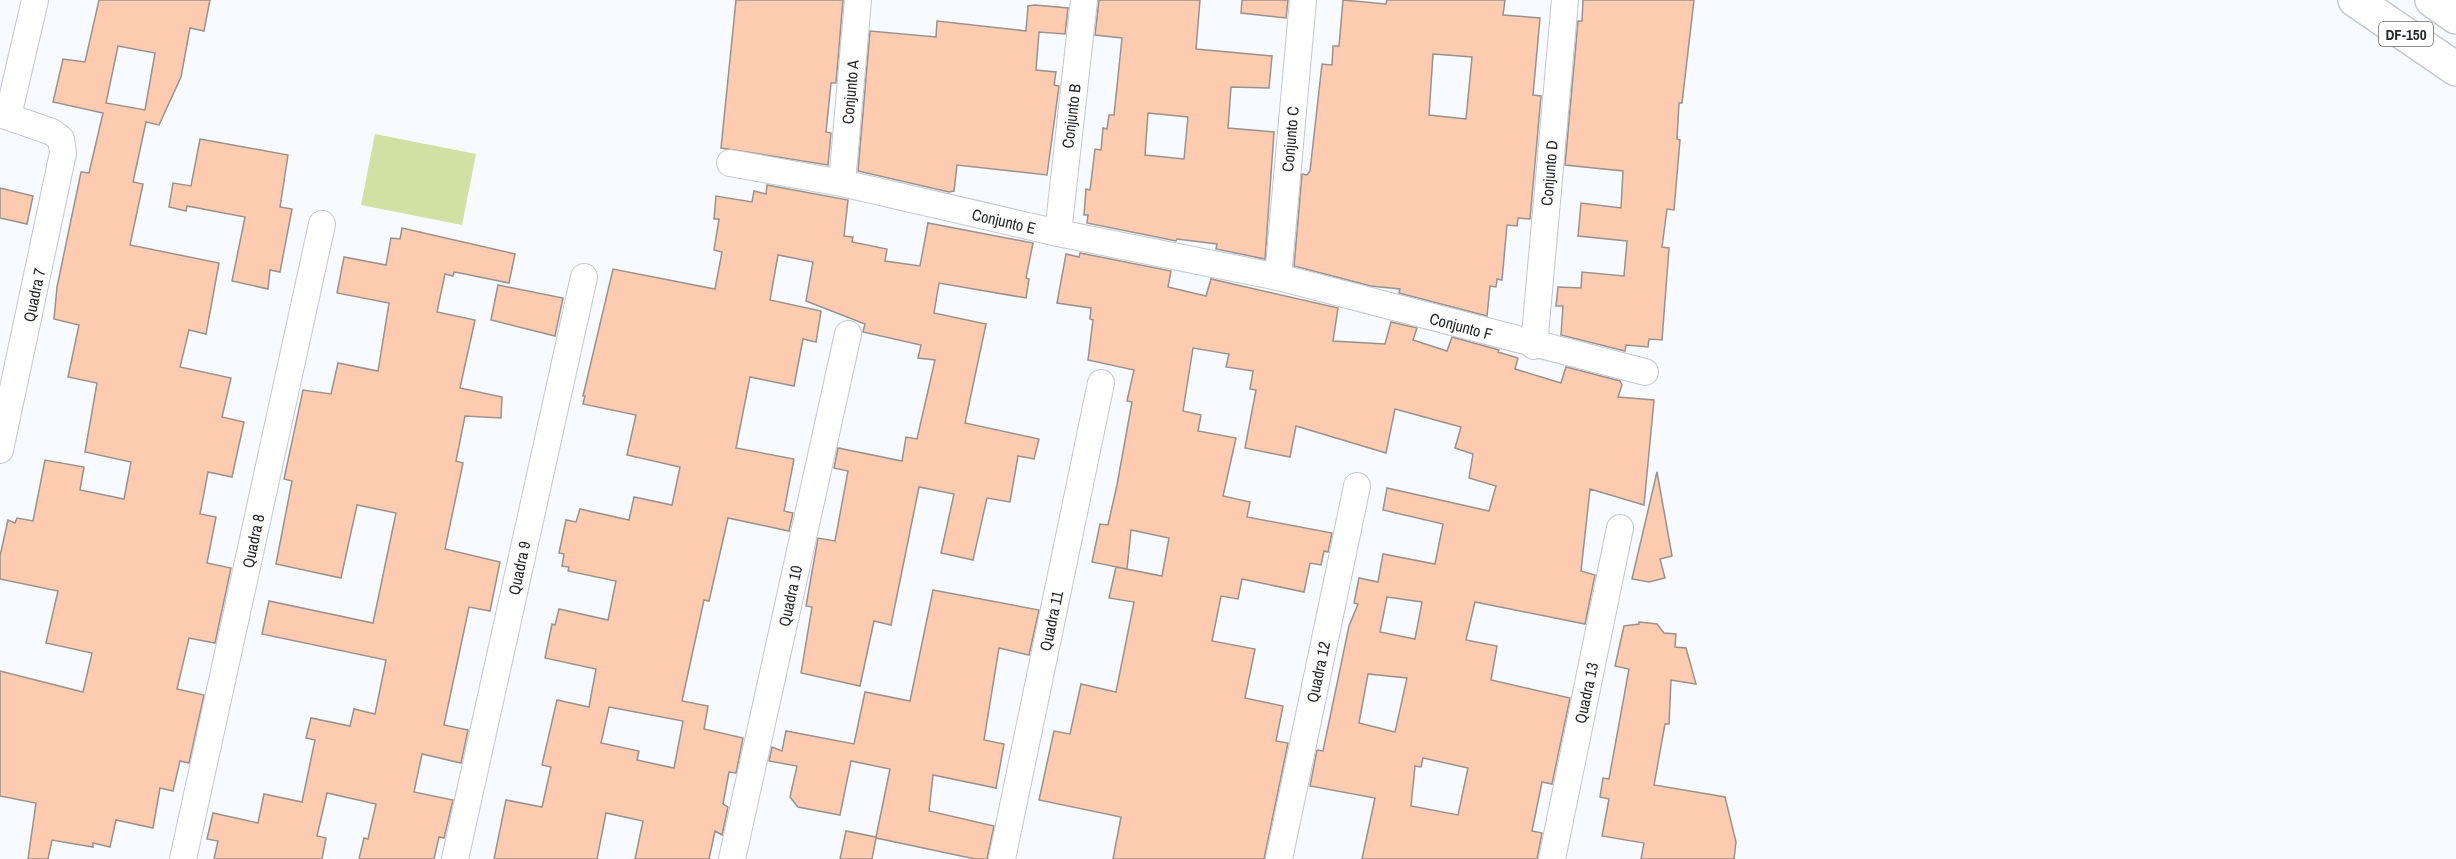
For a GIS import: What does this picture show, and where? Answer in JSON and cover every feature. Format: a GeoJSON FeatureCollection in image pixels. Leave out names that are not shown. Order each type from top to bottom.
{"type":"FeatureCollection","features":[{"type":"Feature","properties":{"kind":"main road","name":"DF-150"},"geometry":{"type":"LineString","coordinates":[[2355,0],[2456,69]]}},
{"type":"Feature","properties":{"kind":"main road","name":"DF-150"},"geometry":{"type":"LineString","coordinates":[[2432,0],[2456,17]]}},
{"type":"Feature","properties":{"kind":"street"},"geometry":{"type":"LineString","coordinates":[[4,115],[35,0]]}},
{"type":"Feature","properties":{"kind":"street","name":"Conjunto A"},"geometry":{"type":"LineString","coordinates":[[842,183],[858,0]]}},
{"type":"Feature","properties":{"kind":"street","name":"Conjunto B"},"geometry":{"type":"LineString","coordinates":[[1058,233],[1084,0]]}},
{"type":"Feature","properties":{"kind":"street","name":"Conjunto C"},"geometry":{"type":"LineString","coordinates":[[1278,277],[1303,0]]}},
{"type":"Feature","properties":{"kind":"street","name":"Conjunto D"},"geometry":{"type":"LineString","coordinates":[[1534,346],[1565,0]]}},
{"type":"Feature","properties":{"kind":"street","name":"Quadra 7"},"geometry":{"type":"LineString","coordinates":[[0,450],[63,153],[61,139],[52,132],[4,115]]}},
{"type":"Feature","properties":{"kind":"street","name":"Conjunto E"},"geometry":{"type":"LineString","coordinates":[[730,164],[842,183],[1058,233],[1278,277]]}},
{"type":"Feature","properties":{"kind":"street","name":"Quadra 8"},"geometry":{"type":"LineString","coordinates":[[183,859],[322,224]]}},
{"type":"Feature","properties":{"kind":"street","name":"Quadra 9"},"geometry":{"type":"LineString","coordinates":[[455,859],[584,277]]}},
{"type":"Feature","properties":{"kind":"street","name":"Conjunto F"},"geometry":{"type":"LineString","coordinates":[[1278,277],[1534,346],[1644,372]]}},
{"type":"Feature","properties":{"kind":"street","name":"Quadra 10"},"geometry":{"type":"LineString","coordinates":[[732,859],[848,334]]}},
{"type":"Feature","properties":{"kind":"street","name":"Quadra 11"},"geometry":{"type":"LineString","coordinates":[[1002,859],[1101,383]]}},
{"type":"Feature","properties":{"kind":"street","name":"Quadra 12"},"geometry":{"type":"LineString","coordinates":[[1279,859],[1357,486]]}},
{"type":"Feature","properties":{"kind":"street","name":"Quadra 13"},"geometry":{"type":"LineString","coordinates":[[1551,859],[1620,528]]}},
{"type":"Feature","properties":{"kind":"green space"},"geometry":{"type":"Polygon","coordinates":[[[375,134],[476,154],[462,225],[361,205],[375,134]]]}},
{"type":"Feature","properties":{"kind":"building"},"geometry":{"type":"Polygon","coordinates":[[[99,0],[210,0],[204,31],[190,28],[181,77],[159,125],[146,122],[133,182],[143,184],[130,245],[219,263],[206,334],[189,330],[180,367],[231,378],[222,417],[244,422],[232,477],[208,472],[200,514],[216,517],[207,563],[231,568],[215,643],[189,638],[177,689],[204,695],[189,763],[180,761],[173,791],[160,788],[153,828],[116,820],[110,847],[93,843],[93,847],[52,840],[48,859],[28,859],[36,803],[0,796],[0,671],[83,692],[92,653],[46,643],[58,591],[0,579],[0,556],[8,520],[15,523],[17,518],[33,521],[45,460],[84,467],[80,490],[124,499],[131,462],[85,452],[97,383],[68,377],[79,325],[54,319],[57,287],[81,172],[89,173],[103,113],[53,102],[63,59],[85,62],[99,0]],[[118,46],[106,103],[145,110],[155,53],[118,46]]]}},
{"type":"Feature","properties":{"kind":"building"},"geometry":{"type":"Polygon","coordinates":[[[736,0],[843,0],[836,83],[831,83],[826,132],[831,133],[828,165],[721,148],[736,0]]]}},
{"type":"Feature","properties":{"kind":"building"},"geometry":{"type":"Polygon","coordinates":[[[1099,0],[1200,0],[1196,49],[1272,56],[1269,88],[1231,87],[1228,128],[1274,132],[1265,259],[1216,249],[1217,244],[1177,239],[1176,241],[1087,223],[1088,215],[1084,215],[1086,189],[1090,190],[1095,149],[1101,150],[1103,128],[1107,129],[1109,115],[1114,115],[1122,38],[1095,35],[1099,0]],[[1148,113],[1145,155],[1184,159],[1188,117],[1148,113]]]}},
{"type":"Feature","properties":{"kind":"building"},"geometry":{"type":"Polygon","coordinates":[[[1242,0],[1288,0],[1286,18],[1241,13],[1242,0]]]}},
{"type":"Feature","properties":{"kind":"building"},"geometry":{"type":"Polygon","coordinates":[[[1343,0],[1386,4],[1387,0],[1505,0],[1503,15],[1540,18],[1533,95],[1541,96],[1530,219],[1518,218],[1517,226],[1507,225],[1502,280],[1497,279],[1496,287],[1490,286],[1487,316],[1399,293],[1400,289],[1371,286],[1294,266],[1302,174],[1307,175],[1310,171],[1322,64],[1332,65],[1333,46],[1339,46],[1343,0]],[[1433,54],[1429,115],[1466,119],[1472,57],[1433,54]]]}},
{"type":"Feature","properties":{"kind":"building"},"geometry":{"type":"Polygon","coordinates":[[[1583,0],[1694,0],[1682,103],[1679,103],[1677,139],[1680,140],[1674,210],[1667,209],[1662,247],[1669,248],[1662,340],[1649,339],[1648,347],[1626,345],[1625,351],[1561,335],[1563,306],[1556,306],[1558,287],[1581,288],[1582,272],[1624,276],[1627,241],[1578,236],[1581,203],[1621,208],[1623,171],[1565,165],[1578,21],[1582,21],[1583,0]]]}},
{"type":"Feature","properties":{"kind":"building"},"geometry":{"type":"Polygon","coordinates":[[[1028,6],[1068,8],[1065,34],[1039,32],[1036,70],[1056,72],[1054,85],[1059,86],[1047,175],[957,165],[954,191],[949,192],[858,171],[870,31],[936,37],[937,21],[1026,31],[1028,6]]]}},
{"type":"Feature","properties":{"kind":"building"},"geometry":{"type":"Polygon","coordinates":[[[200,139],[288,155],[280,207],[292,209],[280,272],[270,270],[268,289],[232,281],[245,217],[187,206],[186,211],[169,207],[173,183],[191,186],[200,139]]]}},
{"type":"Feature","properties":{"kind":"building"},"geometry":{"type":"Polygon","coordinates":[[[767,185],[848,200],[844,236],[853,237],[852,242],[887,249],[885,261],[920,266],[928,223],[1033,243],[1026,278],[1029,279],[1026,298],[939,283],[934,313],[986,324],[965,423],[1039,439],[1034,459],[1018,456],[1010,502],[987,498],[973,560],[941,553],[954,494],[919,487],[891,625],[874,621],[860,686],[801,673],[812,607],[806,606],[818,538],[835,541],[848,471],[834,468],[838,448],[902,461],[906,437],[917,439],[935,360],[918,358],[921,345],[863,332],[865,324],[806,301],[813,262],[778,255],[770,300],[821,311],[816,342],[803,339],[794,386],[750,377],[736,448],[794,459],[784,511],[793,513],[789,531],[728,518],[709,601],[704,600],[682,701],[708,706],[704,729],[743,738],[736,773],[729,772],[723,804],[728,807],[722,835],[715,831],[709,859],[635,859],[643,821],[606,813],[597,859],[494,859],[506,800],[542,807],[551,767],[542,765],[557,700],[589,707],[596,669],[545,658],[552,624],[555,625],[559,609],[608,620],[616,581],[568,571],[569,567],[562,566],[564,554],[559,553],[566,520],[576,522],[580,509],[629,520],[634,497],[672,505],[680,467],[627,455],[636,415],[583,404],[613,269],[715,289],[722,252],[714,250],[719,219],[714,219],[716,196],[752,202],[754,191],[766,194],[767,185]],[[609,707],[601,743],[639,751],[637,760],[674,768],[683,721],[609,707]]]}},
{"type":"Feature","properties":{"kind":"building"},"geometry":{"type":"Polygon","coordinates":[[[0,188],[33,196],[27,224],[0,218],[0,188]]]}},
{"type":"Feature","properties":{"kind":"building"},"geometry":{"type":"Polygon","coordinates":[[[402,228],[515,254],[509,283],[454,272],[453,276],[445,274],[437,312],[475,320],[460,388],[502,397],[501,418],[465,416],[456,461],[463,463],[445,549],[500,562],[490,611],[469,607],[444,725],[468,730],[461,763],[422,754],[414,792],[453,800],[444,838],[439,837],[434,859],[359,859],[364,838],[368,839],[376,804],[327,793],[317,836],[326,838],[322,859],[214,859],[218,841],[207,839],[213,813],[258,823],[264,794],[302,802],[315,740],[306,738],[311,718],[350,726],[354,709],[375,714],[386,660],[262,634],[269,601],[373,623],[396,513],[357,505],[341,578],[276,564],[292,481],[284,479],[303,390],[331,394],[338,363],[378,371],[389,303],[337,293],[344,257],[386,265],[391,238],[400,239],[402,228]]]}},
{"type":"Feature","properties":{"kind":"building"},"geometry":{"type":"Polygon","coordinates":[[[1080,253],[1171,271],[1168,287],[1206,296],[1211,279],[1338,308],[1333,341],[1385,344],[1391,322],[1417,328],[1413,340],[1447,351],[1452,337],[1499,350],[1498,352],[1518,358],[1515,369],[1561,383],[1566,367],[1620,381],[1622,385],[1618,397],[1654,400],[1644,505],[1590,489],[1581,571],[1595,575],[1585,624],[1475,602],[1466,640],[1497,646],[1491,680],[1570,698],[1552,784],[1542,782],[1532,831],[1542,833],[1537,859],[1362,859],[1375,798],[1310,786],[1317,750],[1323,751],[1349,626],[1358,604],[1354,603],[1359,578],[1378,582],[1383,554],[1435,564],[1443,524],[1383,510],[1387,488],[1489,511],[1496,486],[1469,478],[1473,454],[1455,448],[1461,427],[1395,409],[1386,453],[1296,426],[1290,457],[1245,448],[1256,390],[1250,389],[1253,371],[1226,367],[1229,354],[1193,348],[1183,411],[1201,415],[1198,431],[1236,438],[1223,496],[1250,502],[1247,517],[1332,533],[1328,552],[1324,551],[1321,565],[1310,563],[1304,592],[1242,579],[1238,599],[1221,596],[1212,641],[1255,649],[1245,698],[1283,706],[1276,741],[1288,743],[1264,859],[1113,859],[1121,817],[1039,800],[1054,731],[1070,734],[1081,684],[1116,692],[1134,602],[1109,598],[1116,567],[1162,576],[1169,538],[1131,530],[1127,569],[1092,562],[1100,524],[1108,525],[1117,485],[1132,402],[1127,401],[1134,370],[1088,360],[1093,320],[1090,319],[1091,308],[1057,303],[1066,254],[1079,257],[1080,253]],[[1387,597],[1380,632],[1415,639],[1422,602],[1387,597]],[[1368,674],[1359,723],[1395,732],[1407,678],[1368,674]],[[1423,758],[1421,767],[1415,766],[1411,806],[1458,815],[1468,768],[1423,758]]]}},
{"type":"Feature","properties":{"kind":"building"},"geometry":{"type":"Polygon","coordinates":[[[498,285],[563,298],[555,336],[491,320],[498,285]]]}},
{"type":"Feature","properties":{"kind":"building"},"geometry":{"type":"Polygon","coordinates":[[[1657,472],[1672,556],[1660,559],[1665,578],[1649,582],[1632,579],[1657,472]]]}},
{"type":"Feature","properties":{"kind":"building"},"geometry":{"type":"Polygon","coordinates":[[[933,590],[1039,610],[1029,655],[999,648],[984,740],[1004,744],[996,788],[933,775],[929,811],[994,826],[987,859],[975,859],[876,838],[872,859],[840,859],[846,831],[876,837],[890,769],[851,761],[840,815],[798,807],[790,797],[797,766],[769,761],[772,747],[782,751],[786,731],[854,744],[865,692],[910,701],[933,590]]]}},
{"type":"Feature","properties":{"kind":"building"},"geometry":{"type":"Polygon","coordinates":[[[1639,622],[1657,624],[1664,633],[1676,634],[1675,647],[1686,648],[1696,684],[1671,680],[1669,724],[1665,724],[1654,785],[1725,797],[1736,842],[1734,859],[1641,859],[1644,843],[1602,836],[1609,799],[1600,797],[1603,778],[1609,779],[1629,669],[1615,666],[1624,626],[1639,624],[1639,622]]]}}]}
